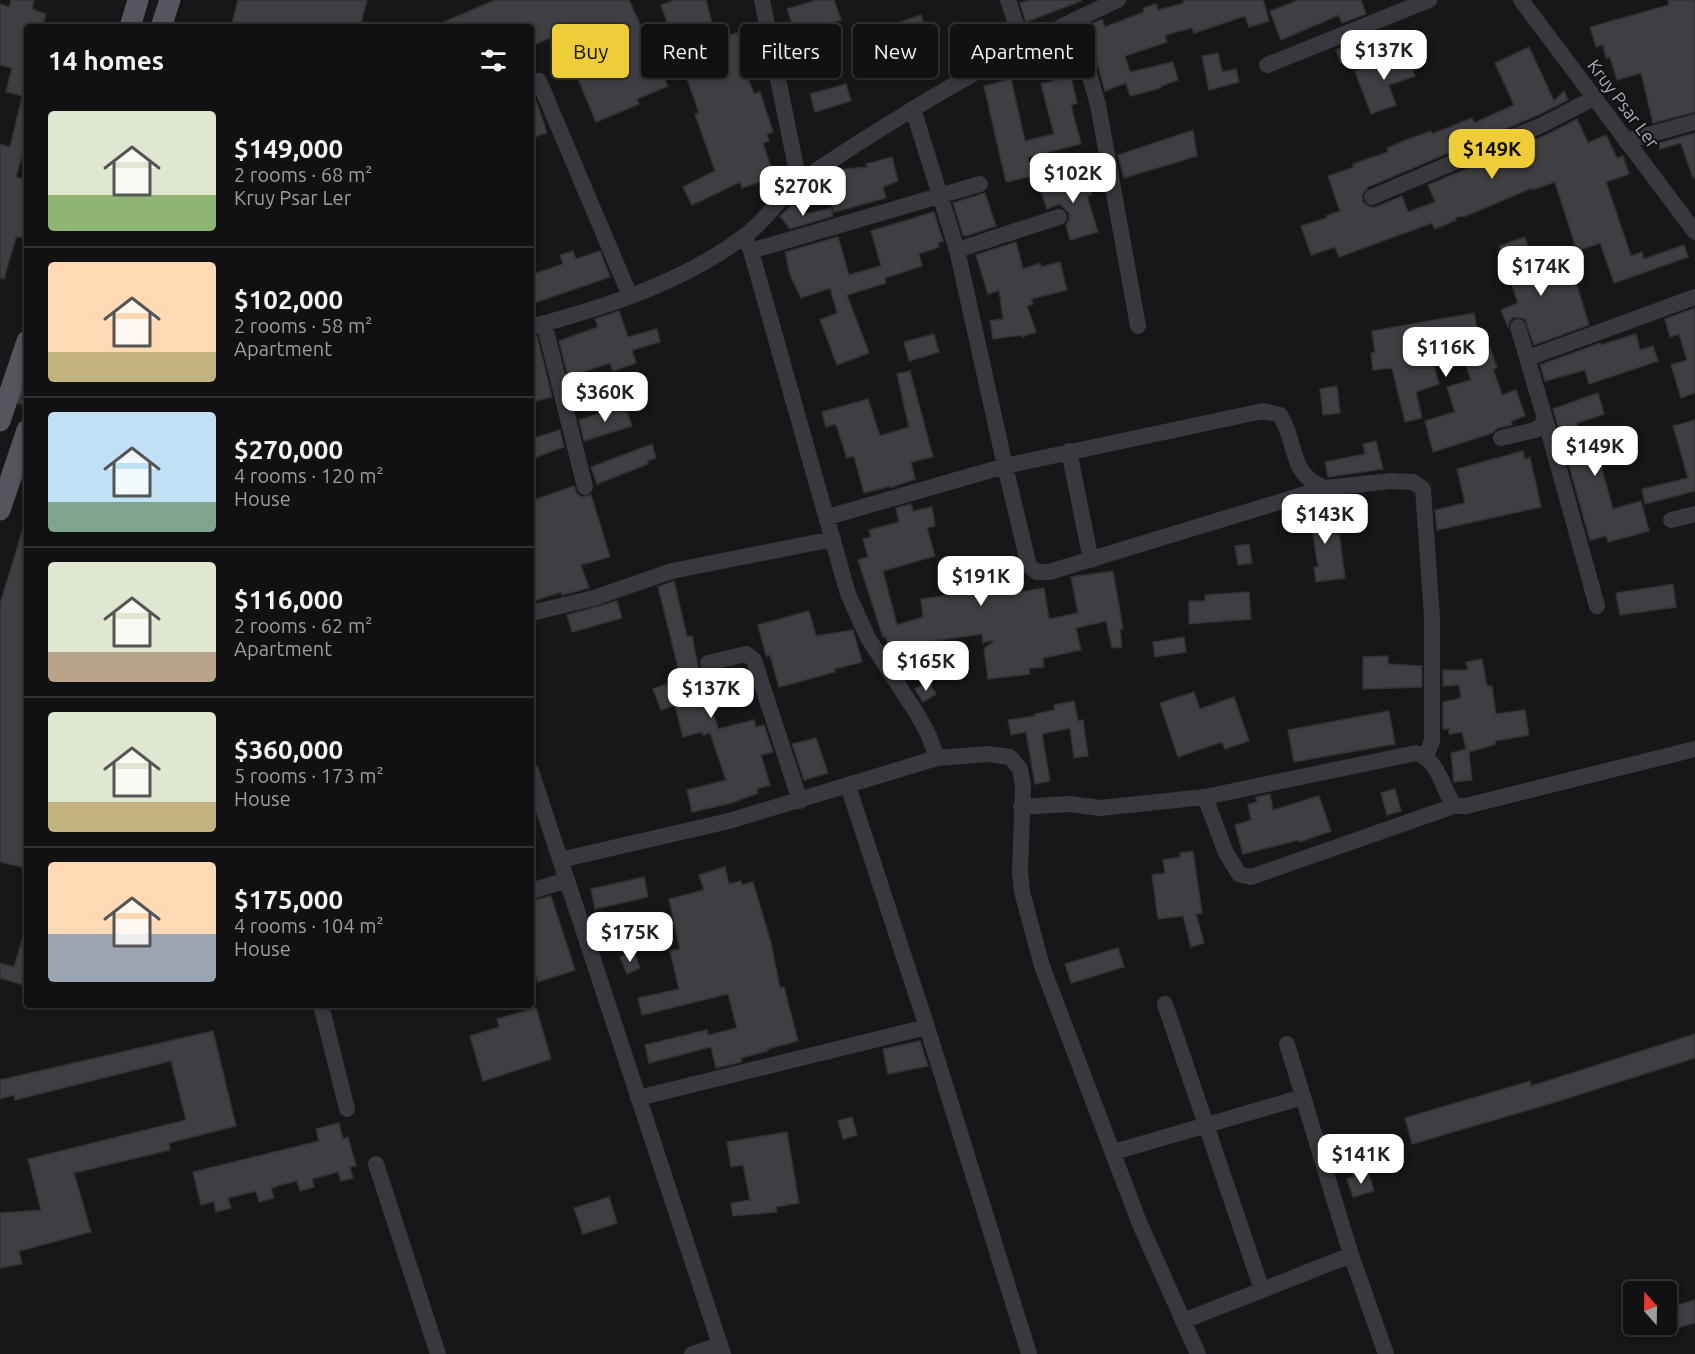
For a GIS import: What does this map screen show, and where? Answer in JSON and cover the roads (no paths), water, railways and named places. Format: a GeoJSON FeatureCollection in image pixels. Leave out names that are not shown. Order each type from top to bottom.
{"type":"FeatureCollection","features":[{"type":"Feature","properties":{"kind":"main road"},"geometry":{"type":"LineString","coordinates":[[131,24],[138,0]]}},
{"type":"Feature","properties":{"kind":"main road"},"geometry":{"type":"LineString","coordinates":[[162,24],[170,0]]}},
{"type":"Feature","properties":{"kind":"main road"},"geometry":{"type":"LineString","coordinates":[[0,421],[19,396],[24,362]]}},
{"type":"Feature","properties":{"kind":"main road"},"geometry":{"type":"LineString","coordinates":[[0,510],[24,439]]}},
{"type":"Feature","properties":{"kind":"street"},"geometry":{"type":"LineString","coordinates":[[762,0],[799,182]]}},
{"type":"Feature","properties":{"kind":"street"},"geometry":{"type":"LineString","coordinates":[[1008,0],[1016,24]]}},
{"type":"Feature","properties":{"kind":"street"},"geometry":{"type":"LineString","coordinates":[[1066,24],[1118,0]]}},
{"type":"Feature","properties":{"kind":"street"},"geometry":{"type":"LineString","coordinates":[[1267,65],[1429,0]]}},
{"type":"Feature","properties":{"kind":"street","name":"Kruy Psar Ler"},"geometry":{"type":"LineString","coordinates":[[1521,0],[1695,232]]}},
{"type":"Feature","properties":{"kind":"street"},"geometry":{"type":"LineString","coordinates":[[1074,20],[1098,105],[1138,326]]}},
{"type":"Feature","properties":{"kind":"street"},"geometry":{"type":"LineString","coordinates":[[937,758],[919,717],[868,638],[848,594],[828,517],[748,244],[756,228],[799,182],[913,109],[966,78]]}},
{"type":"Feature","properties":{"kind":"street"},"geometry":{"type":"LineString","coordinates":[[538,81],[630,296]]}},
{"type":"Feature","properties":{"kind":"street"},"geometry":{"type":"LineString","coordinates":[[1372,197],[1542,125],[1594,98]]}},
{"type":"Feature","properties":{"kind":"street"},"geometry":{"type":"LineString","coordinates":[[913,109],[957,250],[1029,566],[1036,572],[1049,572],[1325,488],[1392,481],[1413,482],[1423,489],[1432,617],[1432,741],[1426,756]]}},
{"type":"Feature","properties":{"kind":"street"},"geometry":{"type":"LineString","coordinates":[[1626,141],[1695,122]]}},
{"type":"Feature","properties":{"kind":"street"},"geometry":{"type":"LineString","coordinates":[[585,487],[537,325],[630,296],[748,244],[980,184]]}},
{"type":"Feature","properties":{"kind":"street"},"geometry":{"type":"LineString","coordinates":[[957,250],[1059,217]]}},
{"type":"Feature","properties":{"kind":"street"},"geometry":{"type":"LineString","coordinates":[[1528,358],[1695,297]]}},
{"type":"Feature","properties":{"kind":"street"},"geometry":{"type":"LineString","coordinates":[[1518,327],[1597,606]]}},
{"type":"Feature","properties":{"kind":"street"},"geometry":{"type":"LineString","coordinates":[[828,517],[1005,466],[1263,411],[1280,416],[1288,428],[1300,471],[1311,483],[1325,488]]}},
{"type":"Feature","properties":{"kind":"street"},"geometry":{"type":"LineString","coordinates":[[1501,438],[1535,430],[1546,422]]}},
{"type":"Feature","properties":{"kind":"street"},"geometry":{"type":"LineString","coordinates":[[1069,451],[1091,560]]}},
{"type":"Feature","properties":{"kind":"street"},"geometry":{"type":"LineString","coordinates":[[1671,520],[1695,514]]}},
{"type":"Feature","properties":{"kind":"street"},"geometry":{"type":"LineString","coordinates":[[534,612],[594,598],[672,571],[833,539]]}},
{"type":"Feature","properties":{"kind":"street"},"geometry":{"type":"LineString","coordinates":[[708,663],[746,654],[754,660],[801,801]]}},
{"type":"Feature","properties":{"kind":"street"},"geometry":{"type":"LineString","coordinates":[[1205,797],[1231,862],[1239,874],[1251,877],[1454,806],[1466,806],[1695,749]]}},
{"type":"Feature","properties":{"kind":"street"},"geometry":{"type":"LineString","coordinates":[[1021,807],[1069,804],[1100,808],[1205,797],[1416,753],[1426,756],[1432,762],[1454,806]]}},
{"type":"Feature","properties":{"kind":"street"},"geometry":{"type":"LineString","coordinates":[[560,860],[729,821],[937,758],[988,754],[1010,757],[1020,769],[1023,786],[1020,872],[1029,921],[1056,1003],[1114,1152],[1138,1222],[1198,1354]]}},
{"type":"Feature","properties":{"kind":"street"},"geometry":{"type":"LineString","coordinates":[[534,780],[722,1350],[692,1354]]}},
{"type":"Feature","properties":{"kind":"street"},"geometry":{"type":"LineString","coordinates":[[848,786],[927,1027],[1029,1354]]}},
{"type":"Feature","properties":{"kind":"street"},"geometry":{"type":"LineString","coordinates":[[534,890],[567,880]]}},
{"type":"Feature","properties":{"kind":"street"},"geometry":{"type":"LineString","coordinates":[[1166,1004],[1262,1290]]}},
{"type":"Feature","properties":{"kind":"street"},"geometry":{"type":"LineString","coordinates":[[322,1008],[347,1109]]}},
{"type":"Feature","properties":{"kind":"street"},"geometry":{"type":"LineString","coordinates":[[638,1098],[927,1027]]}},
{"type":"Feature","properties":{"kind":"street"},"geometry":{"type":"LineString","coordinates":[[1287,1044],[1351,1255],[1385,1354]]}},
{"type":"Feature","properties":{"kind":"street"},"geometry":{"type":"LineString","coordinates":[[1114,1152],[1303,1097]]}},
{"type":"Feature","properties":{"kind":"street"},"geometry":{"type":"LineString","coordinates":[[376,1164],[438,1354]]}},
{"type":"Feature","properties":{"kind":"street"},"geometry":{"type":"LineString","coordinates":[[1183,1320],[1351,1255]]}}]}
